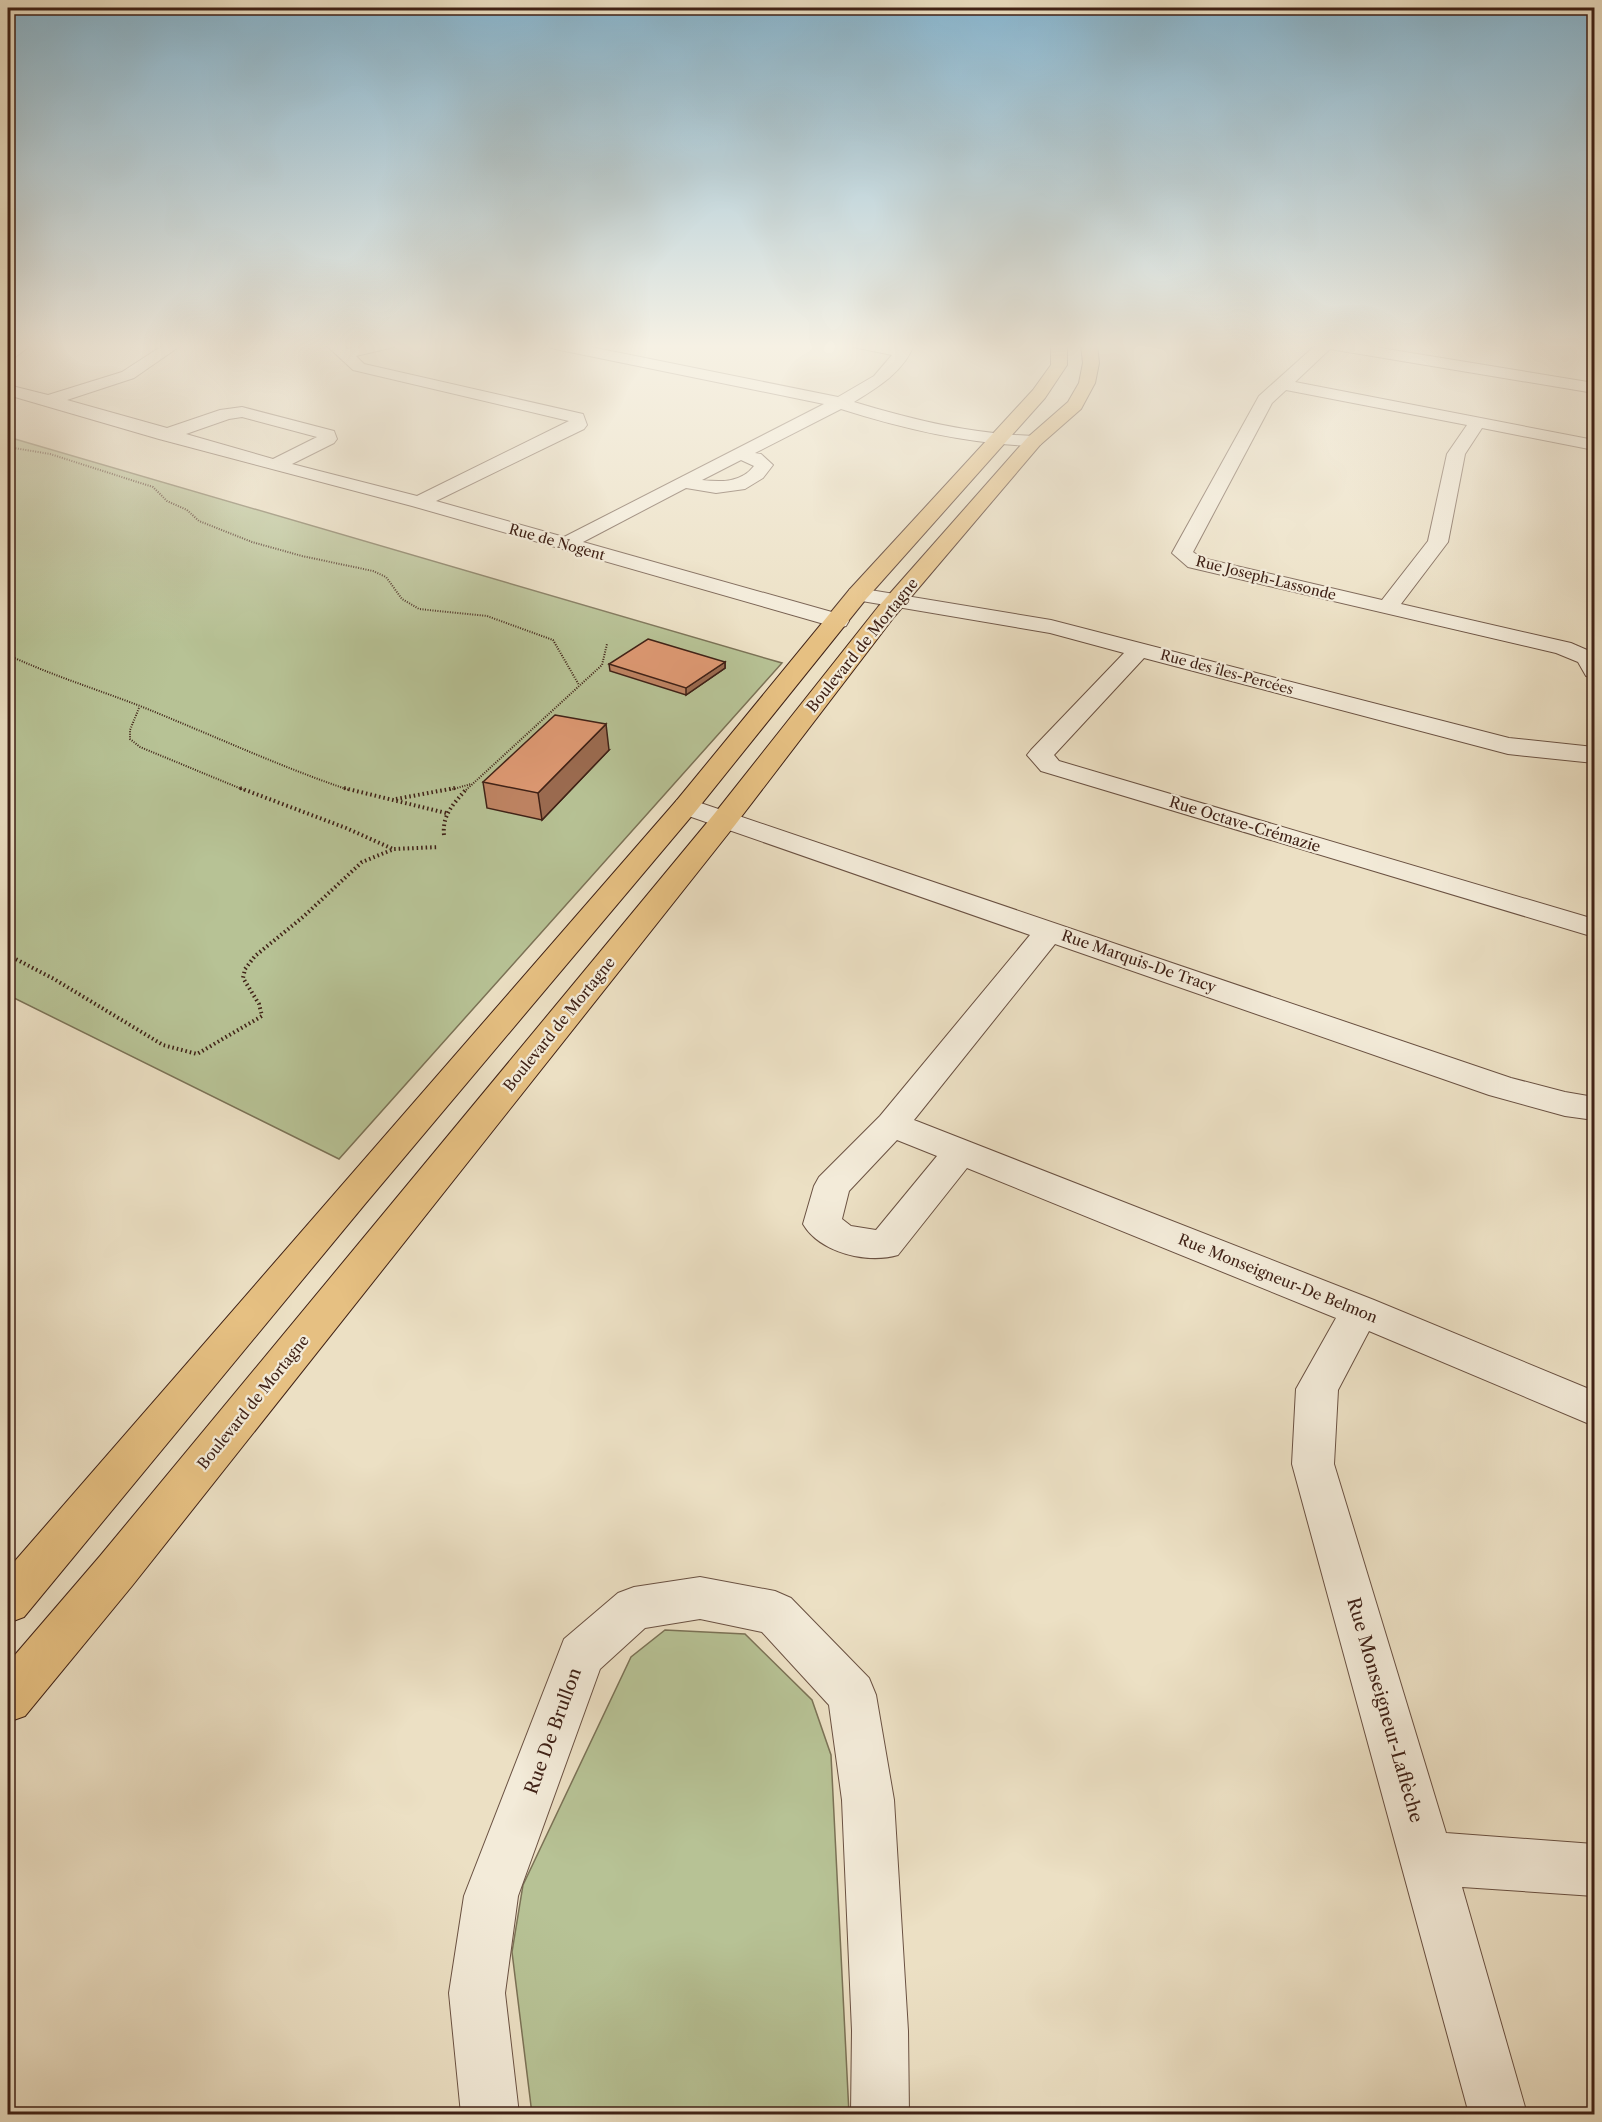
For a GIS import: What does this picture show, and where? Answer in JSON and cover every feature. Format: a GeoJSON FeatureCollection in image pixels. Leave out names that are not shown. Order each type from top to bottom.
{"type":"FeatureCollection","features":[{"type":"Feature","properties":{"kind":"main road"},"geometry":{"type":"LineString","coordinates":[[8,1602],[352,1195],[686,806],[858,594],[995,443]]}},
{"type":"Feature","properties":{"kind":"main road","name":"Boulevard de Mortagne"},"geometry":{"type":"LineString","coordinates":[[8,1699],[123,1562],[725,819],[896,601],[1032,443]]}},
{"type":"Feature","properties":{"kind":"street","name":"Rue de Nogent"},"geometry":{"type":"LineString","coordinates":[[194,443],[419,502],[838,621]]}},
{"type":"Feature","properties":{"kind":"street"},"geometry":{"type":"LineString","coordinates":[[275,465],[320,443]]}},
{"type":"Feature","properties":{"kind":"street"},"geometry":{"type":"LineString","coordinates":[[419,502],[541,443]]}},
{"type":"Feature","properties":{"kind":"street"},"geometry":{"type":"LineString","coordinates":[[565,544],[760,443]]}},
{"type":"Feature","properties":{"kind":"street","name":"Rue Joseph-Lassonde"},"geometry":{"type":"LineString","coordinates":[[1242,443],[1182,553],[1195,563],[1563,648],[1587,658],[1594,671]]}},
{"type":"Feature","properties":{"kind":"street"},"geometry":{"type":"LineString","coordinates":[[1388,607],[1438,542],[1456,454],[1464,443]]}},
{"type":"Feature","properties":{"kind":"street"},"geometry":{"type":"LineString","coordinates":[[683,482],[704,487],[724,488],[743,483],[759,474],[764,465],[755,458],[740,453]]}},
{"type":"Feature","properties":{"kind":"street","name":"Rue des îles-Percées"},"geometry":{"type":"LineString","coordinates":[[858,594],[1051,627],[1508,746],[1594,754]]}},
{"type":"Feature","properties":{"kind":"street","name":"Rue Octave-Crémazie"},"geometry":{"type":"LineString","coordinates":[[1140,650],[1040,755],[1050,766],[1594,928]]}},
{"type":"Feature","properties":{"kind":"street","name":"Rue Marquis-De Tracy"},"geometry":{"type":"LineString","coordinates":[[686,806],[1501,1087],[1565,1104],[1594,1108]]}},
{"type":"Feature","properties":{"kind":"street"},"geometry":{"type":"LineString","coordinates":[[960,1152],[885,1245],[842,1239],[822,1224],[832,1186],[892,1124],[1050,930]]}},
{"type":"Feature","properties":{"kind":"street","name":"Rue Monseigneur-De Belmon"},"geometry":{"type":"LineString","coordinates":[[892,1124],[1360,1311],[1594,1409]]}},
{"type":"Feature","properties":{"kind":"street","name":"Rue Monseigneur-Laflèche"},"geometry":{"type":"LineString","coordinates":[[1360,1311],[1317,1389],[1314,1464],[1498,2115]]}},
{"type":"Feature","properties":{"kind":"street","name":"Rue De Brullon"},"geometry":{"type":"LineString","coordinates":[[490,2115],[477,1993],[491,1896],[581,1655],[634,1608],[700,1598],[775,1613],[852,1695],[868,1800],[880,2031],[880,2115]]}},
{"type":"Feature","properties":{"kind":"street"},"geometry":{"type":"LineString","coordinates":[[1427,1858],[1594,1870]]}},
{"type":"Feature","properties":{"kind":"path"},"geometry":{"type":"LineString","coordinates":[[8,447],[50,454],[153,487],[166,501],[187,510],[199,521],[252,542],[293,554],[373,571],[386,577],[392,582],[402,599],[419,609],[487,616],[553,640],[560,647],[579,685]]}},
{"type":"Feature","properties":{"kind":"path"},"geometry":{"type":"LineString","coordinates":[[444,835],[443,824],[446,813],[471,783],[602,665],[607,644]]}},
{"type":"Feature","properties":{"kind":"path"},"geometry":{"type":"LineString","coordinates":[[8,655],[206,733],[281,767],[356,793],[446,813]]}},
{"type":"Feature","properties":{"kind":"path"},"geometry":{"type":"LineString","coordinates":[[139,708],[130,730],[130,739],[140,747],[199,774],[346,828],[394,849]]}},
{"type":"Feature","properties":{"kind":"path"},"geometry":{"type":"LineString","coordinates":[[392,800],[450,790],[471,783]]}},
{"type":"Feature","properties":{"kind":"path"},"geometry":{"type":"LineString","coordinates":[[8,955],[54,979],[163,1046],[196,1054],[262,1017],[259,1004],[243,978],[245,969],[255,956],[303,917],[362,862],[376,854],[394,849],[439,847]]}},
{"type":"Feature","properties":{"kind":"green space"},"geometry":{"type":"Polygon","coordinates":[[[8,443],[29,443],[782,663],[339,1159],[8,995],[8,443]]]}},
{"type":"Feature","properties":{"kind":"green space"},"geometry":{"type":"Polygon","coordinates":[[[665,1630],[745,1634],[812,1700],[831,1755],[849,2114],[532,2114],[512,1952],[523,1885],[631,1657],[665,1630]]]}},
{"type":"Feature","properties":{"kind":"building"},"geometry":{"type":"Polygon","coordinates":[[[648,639],[725,662],[686,688],[609,664],[648,639]]]}},
{"type":"Feature","properties":{"kind":"building"},"geometry":{"type":"Polygon","coordinates":[[[555,715],[606,724],[538,793],[483,782],[555,715]]]}}]}
